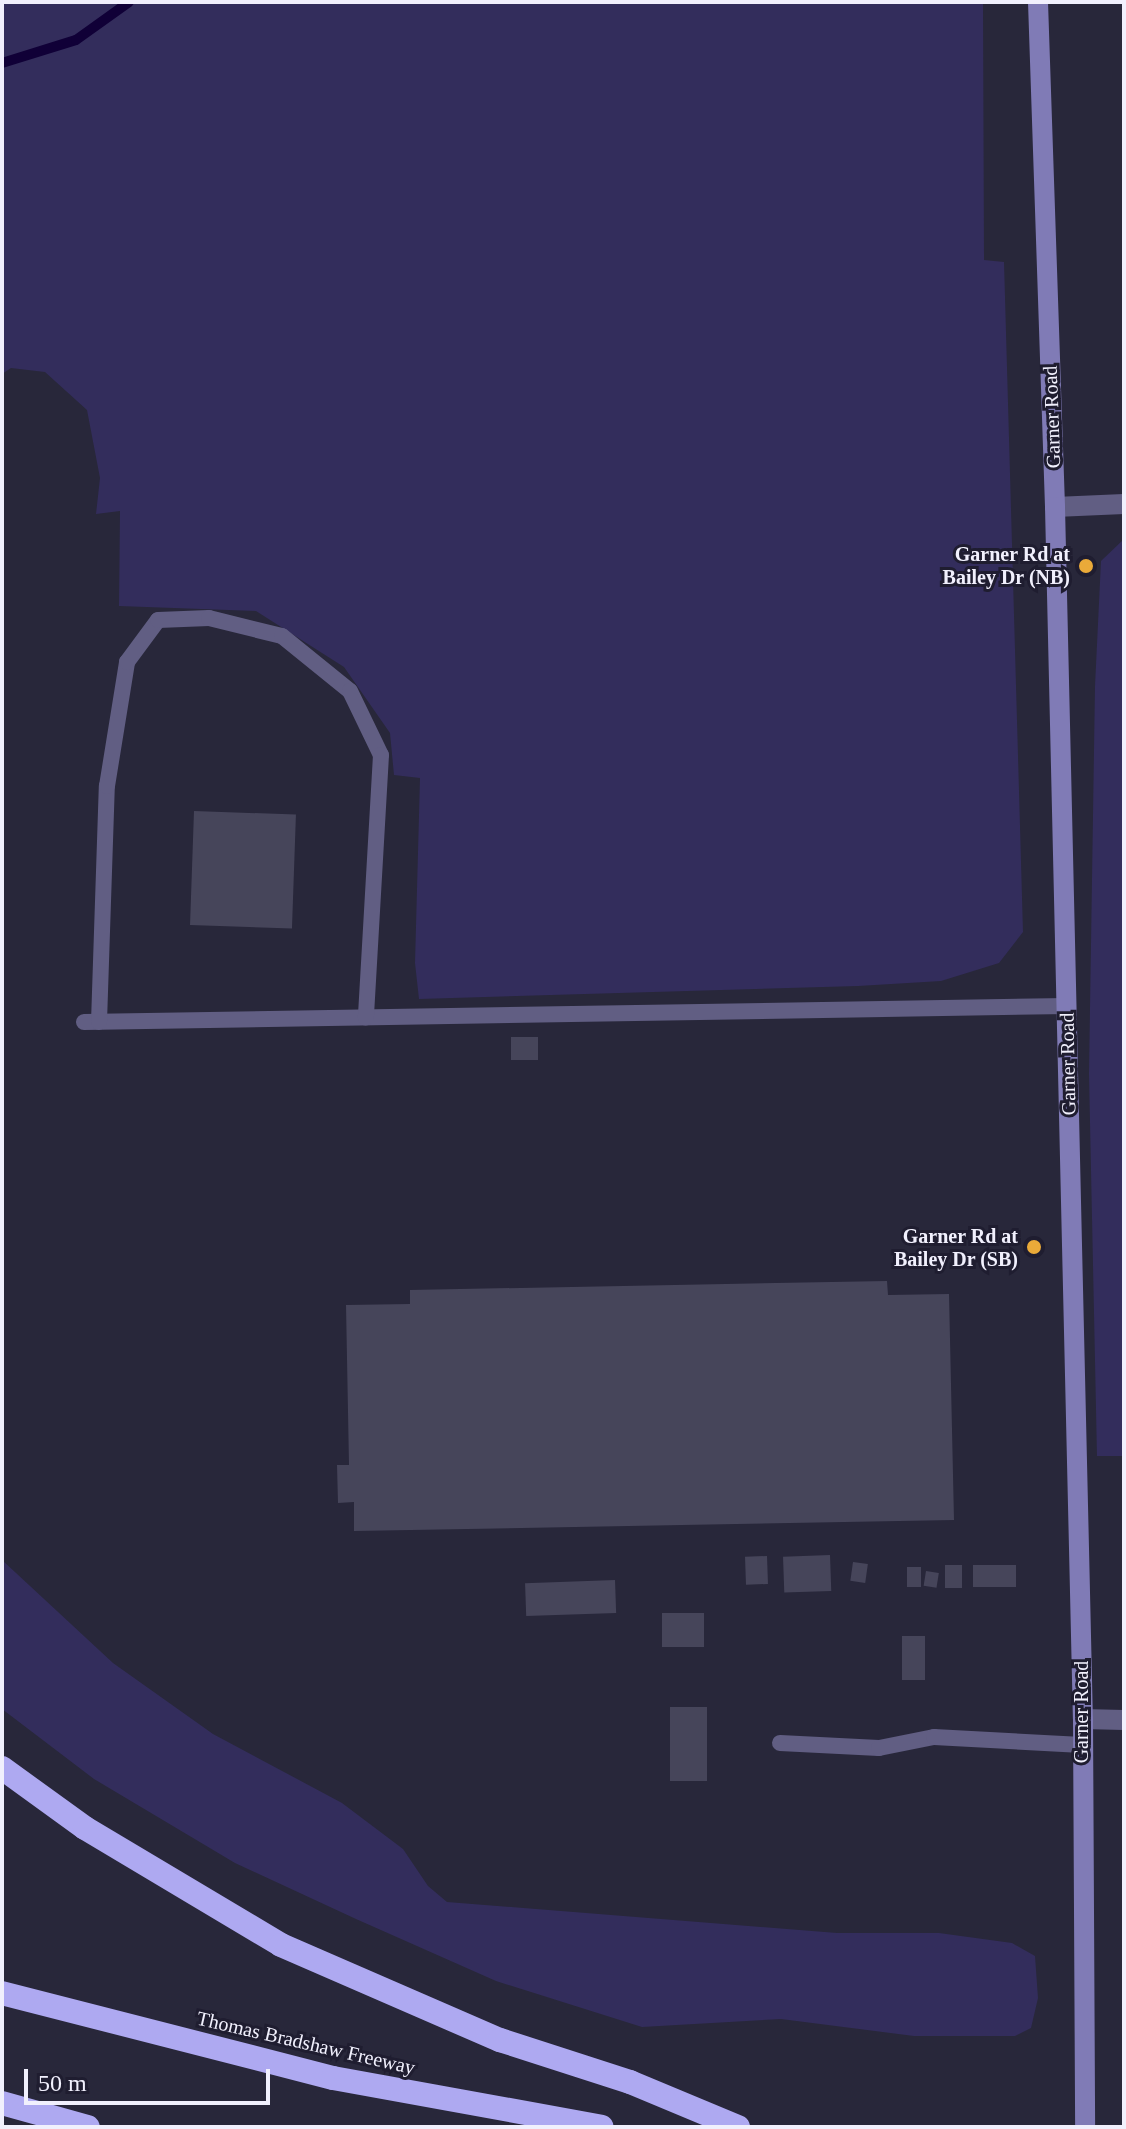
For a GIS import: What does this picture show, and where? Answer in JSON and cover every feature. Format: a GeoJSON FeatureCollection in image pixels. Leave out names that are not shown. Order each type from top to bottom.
{"type":"FeatureCollection","features":[{"type":"Feature","properties":{"kind":"highway"},"geometry":{"type":"LineString","coordinates":[[2,1768],[85,1828],[281,1945],[500,2040],[630,2082],[738,2127]]}},
{"type":"Feature","properties":{"kind":"highway","name":"Thomas Bradshaw Freeway"},"geometry":{"type":"LineString","coordinates":[[2,1993],[333,2078],[602,2127]]}},
{"type":"Feature","properties":{"kind":"highway"},"geometry":{"type":"LineString","coordinates":[[2,2103],[88,2127]]}},
{"type":"Feature","properties":{"kind":"main road","name":"Garner Road"},"geometry":{"type":"LineString","coordinates":[[1038,2],[1055,507],[1083,1719],[1085,2127]]}},
{"type":"Feature","properties":{"kind":"street"},"geometry":{"type":"LineString","coordinates":[[1055,507],[1124,504]]}},
{"type":"Feature","properties":{"kind":"street"},"geometry":{"type":"LineString","coordinates":[[1083,1719],[1124,1720]]}},
{"type":"Feature","properties":{"kind":"lane"},"geometry":{"type":"LineString","coordinates":[[366,1018],[381,755],[350,691],[282,636],[209,618],[158,620],[127,662],[107,786],[91,1022],[366,1018],[1067,1006]]}},
{"type":"Feature","properties":{"kind":"lane"},"geometry":{"type":"LineString","coordinates":[[780,1743],[879,1748],[934,1737],[1082,1745]]}},
{"type":"Feature","properties":{"kind":"shaded area"},"geometry":{"type":"Polygon","coordinates":[[[2,2],[983,2],[984,260],[1004,262],[1023,932],[999,963],[941,981],[419,999],[415,963],[420,778],[394,775],[390,733],[344,667],[256,611],[119,606],[120,511],[96,514],[100,478],[87,410],[45,372],[11,368],[2,374],[2,2]]]}},
{"type":"Feature","properties":{"kind":"shaded area"},"geometry":{"type":"Polygon","coordinates":[[[1124,539],[1124,1456],[1097,1456],[1089,1074],[1095,686],[1101,561],[1124,539]]]}},
{"type":"Feature","properties":{"kind":"shaded area"},"geometry":{"type":"Polygon","coordinates":[[[2,1560],[113,1663],[213,1734],[342,1803],[403,1849],[428,1886],[447,1902],[837,1933],[939,1933],[1012,1943],[1035,1956],[1038,1998],[1031,2028],[1015,2036],[914,2036],[781,2019],[642,2027],[496,1981],[356,1919],[235,1863],[94,1779],[2,1709],[2,1560]]]}},
{"type":"Feature","properties":{"kind":"building"},"geometry":{"type":"Polygon","coordinates":[[[194,811],[296,815],[292,928],[190,925],[194,811]]]}},
{"type":"Feature","properties":{"kind":"building"},"geometry":{"type":"Polygon","coordinates":[[[511,1037],[538,1037],[538,1060],[511,1060],[511,1037]]]}},
{"type":"Feature","properties":{"kind":"building"},"geometry":{"type":"Polygon","coordinates":[[[887,1281],[888,1295],[949,1294],[954,1520],[354,1531],[354,1502],[338,1503],[337,1465],[349,1465],[346,1305],[410,1304],[410,1290],[887,1281]]]}},
{"type":"Feature","properties":{"kind":"building"},"geometry":{"type":"Polygon","coordinates":[[[830,1555],[831,1591],[784,1593],[783,1557],[830,1555]]]}},
{"type":"Feature","properties":{"kind":"building"},"geometry":{"type":"Polygon","coordinates":[[[767,1556],[768,1584],[746,1585],[745,1557],[767,1556]]]}},
{"type":"Feature","properties":{"kind":"building"},"geometry":{"type":"Polygon","coordinates":[[[853,1562],[868,1564],[865,1583],[850,1581],[853,1562]]]}},
{"type":"Feature","properties":{"kind":"building"},"geometry":{"type":"Polygon","coordinates":[[[945,1565],[962,1565],[962,1588],[945,1588],[945,1565]]]}},
{"type":"Feature","properties":{"kind":"building"},"geometry":{"type":"Polygon","coordinates":[[[973,1565],[1016,1565],[1016,1587],[973,1587],[973,1565]]]}},
{"type":"Feature","properties":{"kind":"building"},"geometry":{"type":"Polygon","coordinates":[[[907,1567],[921,1567],[921,1587],[907,1587],[907,1567]]]}},
{"type":"Feature","properties":{"kind":"building"},"geometry":{"type":"Polygon","coordinates":[[[926,1571],[939,1573],[936,1588],[924,1586],[926,1571]]]}},
{"type":"Feature","properties":{"kind":"building"},"geometry":{"type":"Polygon","coordinates":[[[615,1580],[616,1613],[526,1616],[525,1583],[615,1580]]]}},
{"type":"Feature","properties":{"kind":"building"},"geometry":{"type":"Polygon","coordinates":[[[662,1613],[704,1613],[704,1647],[662,1647],[662,1613]]]}},
{"type":"Feature","properties":{"kind":"building"},"geometry":{"type":"Polygon","coordinates":[[[902,1636],[925,1636],[925,1680],[902,1680],[902,1636]]]}},
{"type":"Feature","properties":{"kind":"building"},"geometry":{"type":"Polygon","coordinates":[[[670,1707],[707,1707],[707,1781],[670,1781],[670,1707]]]}},
{"type":"Feature","properties":{"kind":"waterway"},"geometry":{"type":"LineString","coordinates":[[2,63],[76,40],[129,2]]}},
{"type":"Feature","properties":{"kind":"place","name":"Garner Rd at Bailey Dr (NB)"},"geometry":{"type":"Point","coordinates":[1086,566]}},
{"type":"Feature","properties":{"kind":"place","name":"Garner Rd at Bailey Dr (SB)"},"geometry":{"type":"Point","coordinates":[1034,1247]}}]}
